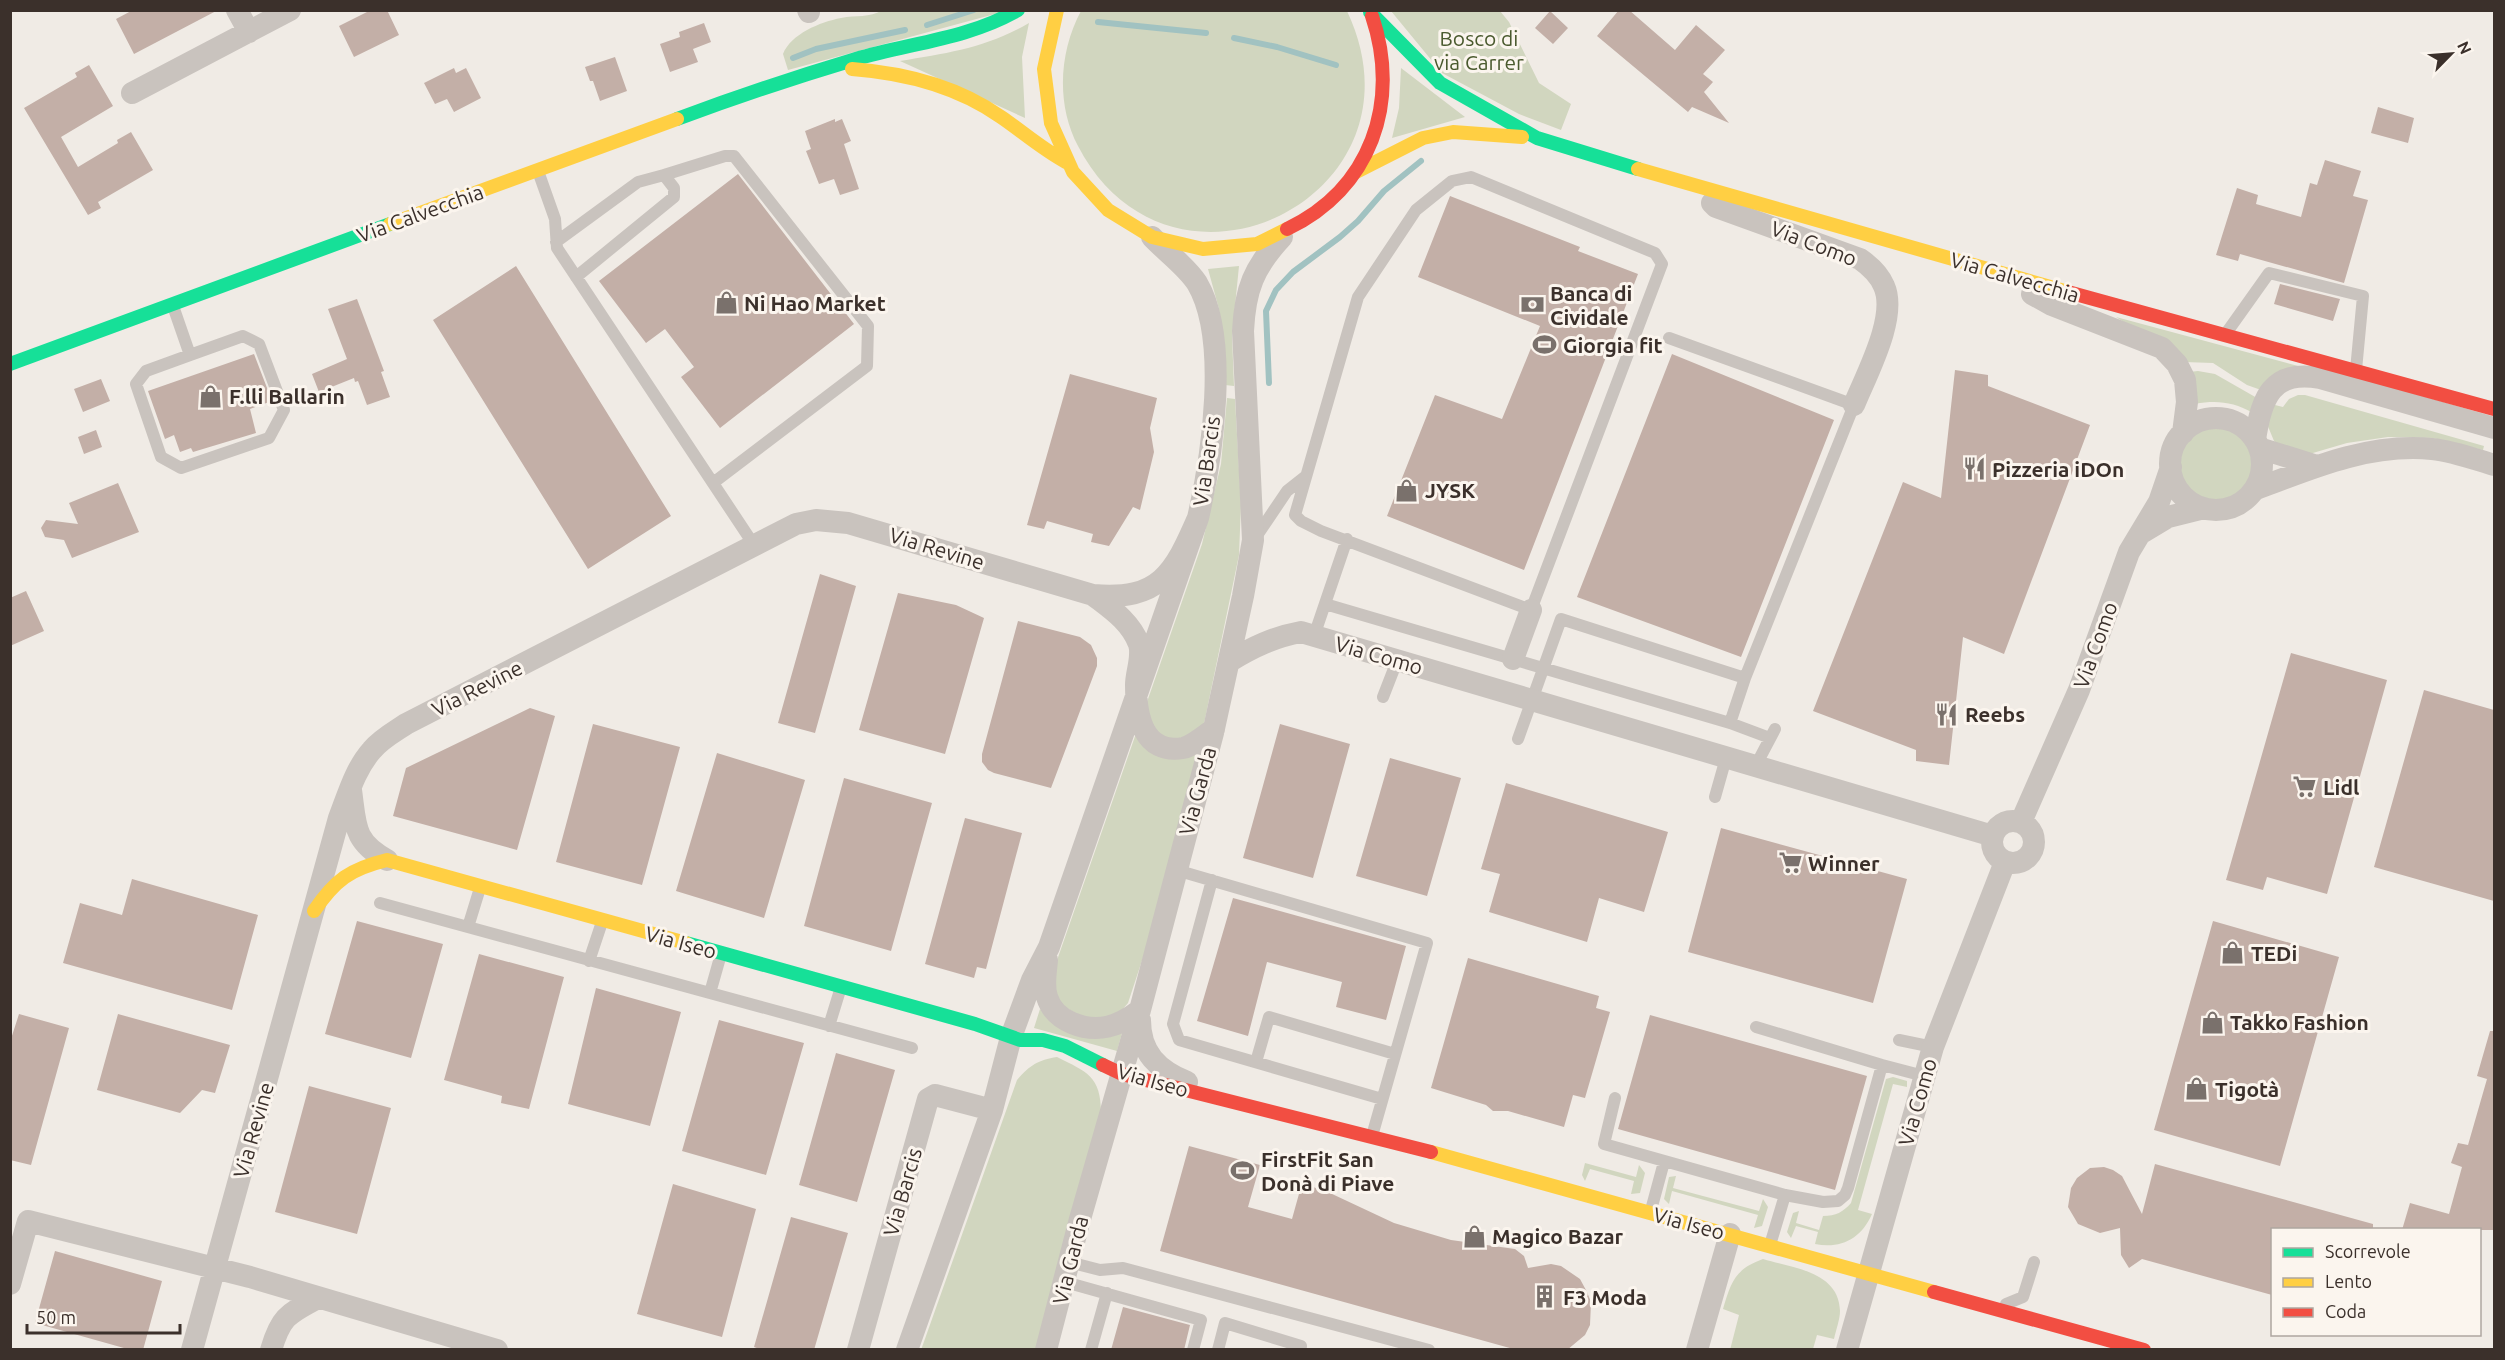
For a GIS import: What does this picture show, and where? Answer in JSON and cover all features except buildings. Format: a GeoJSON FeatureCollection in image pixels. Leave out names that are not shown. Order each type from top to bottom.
{"type":"FeatureCollection","features":[{"type":"Feature","properties":{"kind":"main road","name":"Via Calvecchia"},"geometry":{"type":"LineString","coordinates":[[10,364],[745,95],[865,57],[968,32],[999,21],[1018,10]]}},
{"type":"Feature","properties":{"kind":"main road"},"geometry":{"type":"LineString","coordinates":[[1057,10],[1046,50],[1044,87],[1051,128],[1066,162],[1086,190],[1102,206],[1125,223],[1151,236],[1182,245],[1225,248],[1257,243],[1287,232],[1324,208],[1356,172],[1376,129],[1384,88],[1381,47],[1370,11]]}},
{"type":"Feature","properties":{"kind":"main road","name":"Via Calvecchia"},"geometry":{"type":"LineString","coordinates":[[1370,11],[1440,83],[1537,138]]}},
{"type":"Feature","properties":{"kind":"main road","name":"Via Calvecchia"},"geometry":{"type":"LineString","coordinates":[[833,69],[888,72],[932,82],[956,91],[1000,115],[1036,144],[1066,162]]}},
{"type":"Feature","properties":{"kind":"main road","name":"Via Calvecchia"},"geometry":{"type":"LineString","coordinates":[[1356,172],[1423,138],[1454,132],[1537,138],[2014,277],[2494,409]]}},
{"type":"Feature","properties":{"kind":"main road","name":"Via Iseo"},"geometry":{"type":"LineString","coordinates":[[314,911],[327,891],[346,873],[361,865],[387,860],[975,1024],[1020,1040],[1043,1040],[1070,1048],[1122,1074],[1371,1137],[1650,1212],[2144,1350]]}},
{"type":"Feature","properties":{"kind":"street"},"geometry":{"type":"LineString","coordinates":[[237,10],[249,32]]}},
{"type":"Feature","properties":{"kind":"street"},"geometry":{"type":"LineString","coordinates":[[132,93],[290,10]]}},
{"type":"Feature","properties":{"kind":"street","name":"Via Como"},"geometry":{"type":"LineString","coordinates":[[1691,184],[1716,207],[1860,259],[1874,270],[1885,287],[1887,317],[1854,405]]}},
{"type":"Feature","properties":{"kind":"street","name":"Via Garda"},"geometry":{"type":"LineString","coordinates":[[1046,1350],[1140,1010],[1230,661],[1253,540],[1243,331],[1244,305],[1250,283],[1260,264],[1287,232]]}},
{"type":"Feature","properties":{"kind":"street","name":"Via Barcis"},"geometry":{"type":"LineString","coordinates":[[907,1350],[992,1110],[1011,1037],[1032,980],[1049,947],[1198,518],[1205,485],[1213,416],[1214,349],[1210,320],[1203,295],[1195,281],[1151,236]]}},
{"type":"Feature","properties":{"kind":"street","name":"Via Como"},"geometry":{"type":"LineString","coordinates":[[2014,277],[2028,292],[2052,304],[2162,348],[2177,364],[2185,380],[2187,402],[2183,433],[2173,449],[2171,466],[2159,502],[2129,552],[2079,690],[2021,822]]}},
{"type":"Feature","properties":{"kind":"street"},"geometry":{"type":"LineString","coordinates":[[2171,466],[2180,491],[2193,503],[2204,508],[2217,510],[2230,507],[2245,499],[2254,490],[2262,469],[2257,444],[2259,414],[2271,390],[2287,378],[2297,376],[2320,378],[2494,428]]}},
{"type":"Feature","properties":{"kind":"street"},"geometry":{"type":"LineString","coordinates":[[2183,433],[2198,422],[2222,418],[2245,428],[2257,444],[2317,466]]}},
{"type":"Feature","properties":{"kind":"street"},"geometry":{"type":"LineString","coordinates":[[2254,490],[2317,466],[2384,448],[2449,452],[2494,465]]}},
{"type":"Feature","properties":{"kind":"street"},"geometry":{"type":"LineString","coordinates":[[2139,535],[2169,517],[2204,508]]}},
{"type":"Feature","properties":{"kind":"street","name":"Via Revine"},"geometry":{"type":"LineString","coordinates":[[192,1350],[339,818],[360,766],[372,750],[406,724],[796,524],[832,520],[865,527],[1093,595],[1116,597],[1135,594],[1164,578],[1177,564],[1198,518]]}},
{"type":"Feature","properties":{"kind":"street","name":"Via Revine"},"geometry":{"type":"LineString","coordinates":[[1093,595],[1120,615],[1131,628],[1140,647],[1137,696]]}},
{"type":"Feature","properties":{"kind":"street"},"geometry":{"type":"LineString","coordinates":[[1513,659],[1531,610]]}},
{"type":"Feature","properties":{"kind":"street"},"geometry":{"type":"LineString","coordinates":[[1230,661],[1257,645],[1281,636],[1307,634]]}},
{"type":"Feature","properties":{"kind":"street","name":"Via Como"},"geometry":{"type":"LineString","coordinates":[[1307,634],[1993,836]]}},
{"type":"Feature","properties":{"kind":"street","name":"Via Barcis"},"geometry":{"type":"LineString","coordinates":[[1137,696],[1138,712],[1145,735],[1158,744],[1171,748],[1185,748],[1214,729]]}},
{"type":"Feature","properties":{"kind":"street"},"geometry":{"type":"LineString","coordinates":[[351,790],[357,830],[368,850],[387,860]]}},
{"type":"Feature","properties":{"kind":"street"},"geometry":{"type":"LineString","coordinates":[[2005,822],[2021,822],[2033,835],[2033,849],[2023,861],[2005,862],[1995,854],[1993,836],[1999,826],[2005,822]]}},
{"type":"Feature","properties":{"kind":"street","name":"Via Como"},"geometry":{"type":"LineString","coordinates":[[1847,1350],[1933,1047],[2005,862]]}},
{"type":"Feature","properties":{"kind":"street","name":"Via Barcis"},"geometry":{"type":"LineString","coordinates":[[1049,947],[1044,985],[1055,1013],[1066,1021],[1092,1030],[1126,1020],[1140,1010]]}},
{"type":"Feature","properties":{"kind":"street","name":"Via Iseo"},"geometry":{"type":"LineString","coordinates":[[1140,1010],[1143,1046],[1156,1063],[1175,1077],[1233,1102]]}},
{"type":"Feature","properties":{"kind":"street"},"geometry":{"type":"LineString","coordinates":[[998,1087],[1026,1055],[1039,1049],[1070,1048]]}},
{"type":"Feature","properties":{"kind":"street","name":"Via Iseo"},"geometry":{"type":"LineString","coordinates":[[1070,1048],[1102,1073],[1113,1109]]}},
{"type":"Feature","properties":{"kind":"street","name":"Via Barcis"},"geometry":{"type":"LineString","coordinates":[[858,1350],[928,1099],[935,1095],[992,1110]]}},
{"type":"Feature","properties":{"kind":"street"},"geometry":{"type":"LineString","coordinates":[[10,1284],[28,1221],[214,1269],[496,1350]]}},
{"type":"Feature","properties":{"kind":"street"},"geometry":{"type":"LineString","coordinates":[[1697,1350],[1730,1234]]}},
{"type":"Feature","properties":{"kind":"street"},"geometry":{"type":"LineString","coordinates":[[271,1350],[278,1328],[286,1317],[318,1298]]}},
{"type":"Feature","properties":{"kind":"lane"},"geometry":{"type":"LineString","coordinates":[[556,242],[638,182],[725,156],[734,156],[868,326],[867,366],[712,483]]}},
{"type":"Feature","properties":{"kind":"lane"},"geometry":{"type":"LineString","coordinates":[[538,170],[555,219],[556,248],[754,545]]}},
{"type":"Feature","properties":{"kind":"lane"},"geometry":{"type":"LineString","coordinates":[[576,277],[674,197],[674,188],[664,175]]}},
{"type":"Feature","properties":{"kind":"lane"},"geometry":{"type":"LineString","coordinates":[[1471,177],[1655,253],[1662,264],[1531,610],[1301,522],[1295,515],[1306,476],[1358,297],[1416,210],[1452,181],[1471,177]]}},
{"type":"Feature","properties":{"kind":"lane"},"geometry":{"type":"LineString","coordinates":[[2225,335],[2269,273],[2363,296],[2356,371]]}},
{"type":"Feature","properties":{"kind":"lane"},"geometry":{"type":"LineString","coordinates":[[172,304],[190,355]]}},
{"type":"Feature","properties":{"kind":"lane"},"geometry":{"type":"LineString","coordinates":[[243,336],[260,344],[284,410],[268,438],[181,468],[161,457],[136,384],[146,371],[190,355],[243,336]]}},
{"type":"Feature","properties":{"kind":"lane"},"geometry":{"type":"LineString","coordinates":[[1669,338],[1854,405],[1745,678],[1730,723]]}},
{"type":"Feature","properties":{"kind":"lane"},"geometry":{"type":"LineString","coordinates":[[1253,540],[1287,491],[1306,476]]}},
{"type":"Feature","properties":{"kind":"lane"},"geometry":{"type":"LineString","coordinates":[[1307,634],[1325,604],[1347,539]]}},
{"type":"Feature","properties":{"kind":"lane"},"geometry":{"type":"LineString","coordinates":[[1325,604],[1730,723],[1772,733],[1755,767]]}},
{"type":"Feature","properties":{"kind":"lane"},"geometry":{"type":"LineString","coordinates":[[1518,739],[1531,699],[1545,669],[1561,619],[1745,678]]}},
{"type":"Feature","properties":{"kind":"lane"},"geometry":{"type":"LineString","coordinates":[[1383,697],[1396,661]]}},
{"type":"Feature","properties":{"kind":"lane"},"geometry":{"type":"LineString","coordinates":[[1715,797],[1726,758]]}},
{"type":"Feature","properties":{"kind":"lane"},"geometry":{"type":"LineString","coordinates":[[1176,870],[1427,943],[1371,1137]]}},
{"type":"Feature","properties":{"kind":"lane"},"geometry":{"type":"LineString","coordinates":[[1212,880],[1173,1024],[1179,1040],[1382,1099]]}},
{"type":"Feature","properties":{"kind":"lane"},"geometry":{"type":"LineString","coordinates":[[468,927],[481,886]]}},
{"type":"Feature","properties":{"kind":"lane"},"geometry":{"type":"LineString","coordinates":[[380,903],[912,1048]]}},
{"type":"Feature","properties":{"kind":"lane"},"geometry":{"type":"LineString","coordinates":[[589,960],[602,920]]}},
{"type":"Feature","properties":{"kind":"lane"},"geometry":{"type":"LineString","coordinates":[[710,993],[721,954]]}},
{"type":"Feature","properties":{"kind":"lane"},"geometry":{"type":"LineString","coordinates":[[829,1026],[841,987]]}},
{"type":"Feature","properties":{"kind":"lane"},"geometry":{"type":"LineString","coordinates":[[1256,1062],[1269,1017],[1395,1054]]}},
{"type":"Feature","properties":{"kind":"lane"},"geometry":{"type":"LineString","coordinates":[[1756,1027],[1924,1076]]}},
{"type":"Feature","properties":{"kind":"lane"},"geometry":{"type":"LineString","coordinates":[[1899,1040],[1933,1047]]}},
{"type":"Feature","properties":{"kind":"lane"},"geometry":{"type":"LineString","coordinates":[[1616,1098],[1604,1144],[1785,1195],[1823,1202],[1838,1201],[1845,1196],[1882,1065]]}},
{"type":"Feature","properties":{"kind":"lane"},"geometry":{"type":"LineString","coordinates":[[1650,1212],[1664,1162]]}},
{"type":"Feature","properties":{"kind":"lane"},"geometry":{"type":"LineString","coordinates":[[1770,1246],[1785,1195]]}},
{"type":"Feature","properties":{"kind":"lane"},"geometry":{"type":"LineString","coordinates":[[1997,1309],[2023,1297],[2034,1262]]}},
{"type":"Feature","properties":{"kind":"lane"},"geometry":{"type":"LineString","coordinates":[[1067,1272],[1123,1268],[1429,1350]]}},
{"type":"Feature","properties":{"kind":"lane"},"geometry":{"type":"LineString","coordinates":[[1067,1272],[1107,1293],[1201,1320],[1193,1350]]}},
{"type":"Feature","properties":{"kind":"lane"},"geometry":{"type":"LineString","coordinates":[[1091,1350],[1107,1293]]}},
{"type":"Feature","properties":{"kind":"lane"},"geometry":{"type":"LineString","coordinates":[[1218,1350],[1225,1323],[1301,1346],[1300,1350]]}},
{"type":"Feature","properties":{"kind":"green space"},"geometry":{"type":"Polygon","coordinates":[[[883,10],[1006,11],[788,70],[783,54],[792,40],[799,35],[833,20],[878,13],[883,10]]]}},
{"type":"Feature","properties":{"kind":"green space"},"geometry":{"type":"Polygon","coordinates":[[[1081,11],[1347,11],[1365,78],[1355,136],[1325,183],[1280,215],[1227,231],[1172,227],[1120,199],[1078,146],[1071,130],[1063,96],[1063,78],[1068,43],[1081,11]]]}},
{"type":"Feature","properties":{"kind":"green space","name":"Bosco di via Carrer"},"geometry":{"type":"Polygon","coordinates":[[[1391,11],[1500,11],[1509,22],[1539,83],[1571,104],[1561,130],[1519,114],[1442,73],[1391,11]]]}},
{"type":"Feature","properties":{"kind":"green space"},"geometry":{"type":"Polygon","coordinates":[[[1029,23],[1022,57],[1025,118],[900,61],[982,44],[1029,23]]]}},
{"type":"Feature","properties":{"kind":"green space"},"geometry":{"type":"Polygon","coordinates":[[[1401,68],[1465,117],[1392,138],[1399,108],[1401,68]]]}},
{"type":"Feature","properties":{"kind":"green space"},"geometry":{"type":"Polygon","coordinates":[[[1239,266],[1232,336],[1234,386],[1225,385],[1219,309],[1208,269],[1239,266]]]}},
{"type":"Feature","properties":{"kind":"green space"},"geometry":{"type":"Polygon","coordinates":[[[2116,317],[2298,366],[2261,390],[2247,385],[2213,363],[2184,362],[2116,317]]]}},
{"type":"Feature","properties":{"kind":"green space"},"geometry":{"type":"Polygon","coordinates":[[[2189,372],[2215,374],[2257,398],[2253,413],[2239,406],[2225,403],[2195,404],[2189,372]]]}},
{"type":"Feature","properties":{"kind":"green space"},"geometry":{"type":"Polygon","coordinates":[[[2305,395],[2484,446],[2483,450],[2433,438],[2388,437],[2347,443],[2306,455],[2281,448],[2274,441],[2267,424],[2271,404],[2283,407],[2289,399],[2305,395]]]}},
{"type":"Feature","properties":{"kind":"green space"},"geometry":{"type":"Polygon","coordinates":[[[1227,398],[1235,399],[1241,505],[1239,555],[1205,719],[1157,915],[1128,1003],[1116,1017],[1088,1020],[1056,1002],[1055,966],[1202,544],[1221,464],[1227,398]]]}},
{"type":"Feature","properties":{"kind":"green space"},"geometry":{"type":"Polygon","coordinates":[[[2217,427],[2231,430],[2243,438],[2251,450],[2254,464],[2251,478],[2243,490],[2231,498],[2217,501],[2203,498],[2191,490],[2183,478],[2180,464],[2183,450],[2191,438],[2203,430],[2217,427]]]}},
{"type":"Feature","properties":{"kind":"green space"},"geometry":{"type":"Polygon","coordinates":[[[1040,1009],[1051,1022],[1122,1033],[1117,1051],[1034,1028],[1040,1009]]]}},
{"type":"Feature","properties":{"kind":"green space"},"geometry":{"type":"Polygon","coordinates":[[[1057,1057],[1077,1067],[1095,1083],[1101,1113],[1037,1349],[921,1350],[1017,1080],[1035,1064],[1057,1057]]]}},
{"type":"Feature","properties":{"kind":"green space"},"geometry":{"type":"Polygon","coordinates":[[[1893,1077],[1907,1081],[1907,1087],[1893,1084],[1858,1210],[1872,1214],[1867,1223],[1856,1236],[1833,1245],[1815,1244],[1818,1232],[1796,1226],[1791,1238],[1787,1232],[1793,1213],[1799,1211],[1796,1223],[1819,1230],[1823,1216],[1839,1213],[1851,1203],[1886,1079],[1893,1077]]]}},
{"type":"Feature","properties":{"kind":"green space"},"geometry":{"type":"Polygon","coordinates":[[[1585,1163],[1636,1177],[1639,1165],[1645,1173],[1640,1193],[1631,1194],[1634,1181],[1590,1169],[1585,1181],[1582,1175],[1585,1163]]]}},
{"type":"Feature","properties":{"kind":"green space"},"geometry":{"type":"Polygon","coordinates":[[[1676,1176],[1673,1188],[1759,1211],[1763,1199],[1768,1207],[1762,1226],[1754,1228],[1758,1215],[1672,1191],[1669,1204],[1664,1199],[1669,1177],[1676,1176]]]}},
{"type":"Feature","properties":{"kind":"green space"},"geometry":{"type":"Polygon","coordinates":[[[1763,1259],[1812,1273],[1832,1287],[1838,1298],[1840,1311],[1834,1339],[1817,1335],[1813,1349],[1730,1350],[1739,1315],[1723,1309],[1729,1291],[1740,1272],[1763,1259]]]}},
{"type":"Feature","properties":{"kind":"waterway"},"geometry":{"type":"LineString","coordinates":[[927,25],[974,10]]}},
{"type":"Feature","properties":{"kind":"waterway"},"geometry":{"type":"LineString","coordinates":[[1098,22],[1206,33]]}},
{"type":"Feature","properties":{"kind":"waterway"},"geometry":{"type":"LineString","coordinates":[[793,58],[816,49],[905,30]]}},
{"type":"Feature","properties":{"kind":"waterway"},"geometry":{"type":"LineString","coordinates":[[1234,38],[1277,47],[1336,65]]}},
{"type":"Feature","properties":{"kind":"waterway"},"geometry":{"type":"LineString","coordinates":[[1269,383],[1266,311],[1276,290],[1293,272],[1358,221],[1384,191],[1421,161]]}},
{"type":"Feature","properties":{"kind":"traffic: fast"},"geometry":{"type":"LineString","coordinates":[[677,119],[856,59],[979,28],[1018,10]]}},
{"type":"Feature","properties":{"kind":"traffic: fast"},"geometry":{"type":"LineString","coordinates":[[1370,12],[1440,83],[1537,138],[1638,169]]}},
{"type":"Feature","properties":{"kind":"traffic: fast"},"geometry":{"type":"LineString","coordinates":[[10,364],[390,224]]}},
{"type":"Feature","properties":{"kind":"traffic: fast"},"geometry":{"type":"LineString","coordinates":[[686,943],[975,1024],[1020,1040],[1043,1040],[1065,1046],[1103,1065]]}},
{"type":"Feature","properties":{"kind":"traffic: slow"},"geometry":{"type":"LineString","coordinates":[[1057,10],[1044,69],[1051,123],[1073,172],[1108,210],[1152,237],[1203,249],[1257,244],[1287,229]]}},
{"type":"Feature","properties":{"kind":"traffic: slow"},"geometry":{"type":"LineString","coordinates":[[852,69],[911,78],[967,97],[1001,117],[1066,162]]}},
{"type":"Feature","properties":{"kind":"traffic: slow"},"geometry":{"type":"LineString","coordinates":[[390,224],[677,119]]}},
{"type":"Feature","properties":{"kind":"traffic: slow"},"geometry":{"type":"LineString","coordinates":[[1356,172],[1423,138],[1453,132],[1522,137]]}},
{"type":"Feature","properties":{"kind":"traffic: slow"},"geometry":{"type":"LineString","coordinates":[[1638,169],[2068,292]]}},
{"type":"Feature","properties":{"kind":"traffic: slow"},"geometry":{"type":"LineString","coordinates":[[314,911],[329,891],[344,877],[363,867],[387,860],[686,943]]}},
{"type":"Feature","properties":{"kind":"traffic: slow"},"geometry":{"type":"LineString","coordinates":[[1431,1152],[1934,1292]]}},
{"type":"Feature","properties":{"kind":"traffic: jam"},"geometry":{"type":"LineString","coordinates":[[1287,229],[1316,212],[1340,191],[1358,167],[1372,140],[1380,111],[1383,80],[1380,48],[1372,16]]}},
{"type":"Feature","properties":{"kind":"traffic: jam"},"geometry":{"type":"LineString","coordinates":[[2068,292],[2494,409]]}},
{"type":"Feature","properties":{"kind":"traffic: jam"},"geometry":{"type":"LineString","coordinates":[[1103,1065],[1122,1074],[1431,1152]]}},
{"type":"Feature","properties":{"kind":"traffic: jam"},"geometry":{"type":"LineString","coordinates":[[1934,1292],[2144,1350]]}},
{"type":"Feature","properties":{"kind":"place","name":"Ni Hao Market"},"geometry":{"type":"Point","coordinates":[726,303]}},
{"type":"Feature","properties":{"kind":"place","name":"Banca di Cividale"},"geometry":{"type":"Point","coordinates":[1532,305]}},
{"type":"Feature","properties":{"kind":"place","name":"Giorgia fit"},"geometry":{"type":"Point","coordinates":[1545,345]}},
{"type":"Feature","properties":{"kind":"place","name":"F.lli Ballarin"},"geometry":{"type":"Point","coordinates":[211,396]}},
{"type":"Feature","properties":{"kind":"place","name":"Pizzeria iDOn"},"geometry":{"type":"Point","coordinates":[1974,469]}},
{"type":"Feature","properties":{"kind":"place","name":"JYSK"},"geometry":{"type":"Point","coordinates":[1407,490]}},
{"type":"Feature","properties":{"kind":"place","name":"Reebs"},"geometry":{"type":"Point","coordinates":[1947,714]}},
{"type":"Feature","properties":{"kind":"place","name":"Lidl"},"geometry":{"type":"Point","coordinates":[2305,787]}},
{"type":"Feature","properties":{"kind":"place","name":"Winner"},"geometry":{"type":"Point","coordinates":[1790,863]}},
{"type":"Feature","properties":{"kind":"place","name":"TEDi"},"geometry":{"type":"Point","coordinates":[2233,953]}},
{"type":"Feature","properties":{"kind":"place","name":"Takko Fashion"},"geometry":{"type":"Point","coordinates":[2212,1022]}},
{"type":"Feature","properties":{"kind":"place","name":"Tigotà"},"geometry":{"type":"Point","coordinates":[2197,1089]}},
{"type":"Feature","properties":{"kind":"place","name":"FirstFit San Donà di Piave"},"geometry":{"type":"Point","coordinates":[1243,1171]}},
{"type":"Feature","properties":{"kind":"place","name":"Magico Bazar"},"geometry":{"type":"Point","coordinates":[1474,1236]}},
{"type":"Feature","properties":{"kind":"place","name":"F3 Moda"},"geometry":{"type":"Point","coordinates":[1545,1297]}}]}
